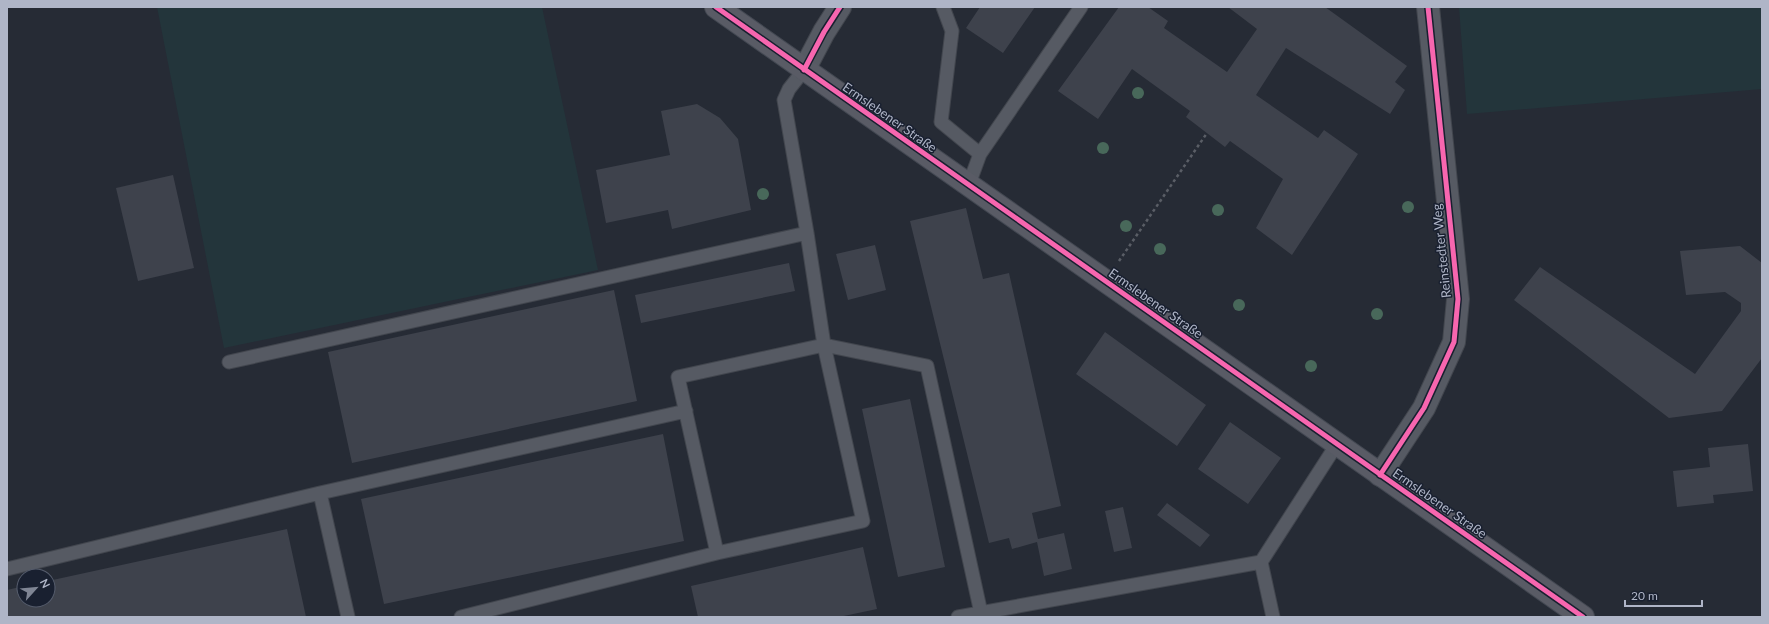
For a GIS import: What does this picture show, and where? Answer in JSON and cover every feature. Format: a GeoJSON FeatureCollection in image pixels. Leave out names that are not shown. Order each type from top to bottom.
{"type":"FeatureCollection","features":[{"type":"Feature","properties":{"kind":"main road","name":"Ermslebener Straße"},"geometry":{"type":"LineString","coordinates":[[716,7],[1583,617]]}},
{"type":"Feature","properties":{"kind":"street"},"geometry":{"type":"LineString","coordinates":[[804,70],[824,32],[840,7]]}},
{"type":"Feature","properties":{"kind":"street","name":"Reinstedter Weg"},"geometry":{"type":"LineString","coordinates":[[1380,475],[1424,408],[1454,342],[1458,299],[1428,7]]}},
{"type":"Feature","properties":{"kind":"lane"},"geometry":{"type":"LineString","coordinates":[[943,7],[952,31],[941,122],[980,154]]}},
{"type":"Feature","properties":{"kind":"lane"},"geometry":{"type":"LineString","coordinates":[[969,184],[980,154],[1081,7]]}},
{"type":"Feature","properties":{"kind":"lane"},"geometry":{"type":"LineString","coordinates":[[461,617],[717,553],[863,521],[824,345],[784,100],[789,89],[804,70]]}},
{"type":"Feature","properties":{"kind":"lane"},"geometry":{"type":"LineString","coordinates":[[230,362],[807,234]]}},
{"type":"Feature","properties":{"kind":"lane"},"geometry":{"type":"LineString","coordinates":[[717,553],[678,376],[824,345],[927,366],[982,613]]}},
{"type":"Feature","properties":{"kind":"lane"},"geometry":{"type":"LineString","coordinates":[[7,569],[320,493],[686,411]]}},
{"type":"Feature","properties":{"kind":"lane"},"geometry":{"type":"LineString","coordinates":[[1273,617],[1261,562],[1337,444]]}},
{"type":"Feature","properties":{"kind":"lane"},"geometry":{"type":"LineString","coordinates":[[320,493],[348,617]]}},
{"type":"Feature","properties":{"kind":"lane"},"geometry":{"type":"LineString","coordinates":[[958,617],[1261,562]]}},
{"type":"Feature","properties":{"kind":"path"},"geometry":{"type":"LineString","coordinates":[[1105,281],[1207,133]]}},
{"type":"Feature","properties":{"kind":"shaded area"},"geometry":{"type":"Polygon","coordinates":[[[157,7],[542,7],[598,270],[224,348],[157,7]]]}},
{"type":"Feature","properties":{"kind":"shaded area"},"geometry":{"type":"Polygon","coordinates":[[[1459,7],[1762,7],[1762,89],[1467,114],[1459,7]]]}},
{"type":"Feature","properties":{"kind":"building"},"geometry":{"type":"Polygon","coordinates":[[[980,7],[1035,7],[1003,53],[966,28],[980,7]]]}},
{"type":"Feature","properties":{"kind":"building"},"geometry":{"type":"Polygon","coordinates":[[[1119,7],[1148,7],[1168,21],[1164,28],[1227,72],[1257,29],[1228,7],[1325,7],[1407,66],[1395,82],[1405,90],[1390,114],[1286,48],[1256,95],[1318,138],[1324,130],[1358,154],[1292,255],[1256,228],[1283,179],[1230,141],[1225,147],[1186,117],[1190,111],[1132,69],[1098,119],[1058,91],[1119,7]]]}},
{"type":"Feature","properties":{"kind":"building"},"geometry":{"type":"Polygon","coordinates":[[[697,104],[720,118],[738,139],[751,210],[672,229],[668,210],[606,223],[596,170],[670,155],[661,111],[697,104]]]}},
{"type":"Feature","properties":{"kind":"building"},"geometry":{"type":"Polygon","coordinates":[[[173,175],[194,268],[138,281],[116,188],[173,175]]]}},
{"type":"Feature","properties":{"kind":"building"},"geometry":{"type":"Polygon","coordinates":[[[966,208],[983,279],[1009,273],[1061,506],[1032,513],[1038,539],[1064,533],[1072,569],[1044,576],[1037,542],[1012,549],[1009,538],[989,543],[910,221],[966,208]]]}},
{"type":"Feature","properties":{"kind":"building"},"geometry":{"type":"Polygon","coordinates":[[[875,245],[886,290],[848,300],[836,254],[875,245]]]}},
{"type":"Feature","properties":{"kind":"building"},"geometry":{"type":"Polygon","coordinates":[[[1740,246],[1762,263],[1762,358],[1722,411],[1669,418],[1514,300],[1540,267],[1695,374],[1741,311],[1741,303],[1725,292],[1686,295],[1680,251],[1740,246]]]}},
{"type":"Feature","properties":{"kind":"building"},"geometry":{"type":"Polygon","coordinates":[[[789,263],[795,291],[641,323],[635,295],[789,263]]]}},
{"type":"Feature","properties":{"kind":"building"},"geometry":{"type":"Polygon","coordinates":[[[614,290],[637,401],[352,463],[328,352],[614,290]]]}},
{"type":"Feature","properties":{"kind":"building"},"geometry":{"type":"Polygon","coordinates":[[[1105,332],[1206,405],[1177,446],[1076,374],[1105,332]]]}},
{"type":"Feature","properties":{"kind":"building"},"geometry":{"type":"Polygon","coordinates":[[[910,399],[945,567],[898,577],[862,409],[910,399]]]}},
{"type":"Feature","properties":{"kind":"building"},"geometry":{"type":"Polygon","coordinates":[[[1230,422],[1281,458],[1248,504],[1198,469],[1230,422]]]}},
{"type":"Feature","properties":{"kind":"building"},"geometry":{"type":"Polygon","coordinates":[[[663,434],[684,541],[384,604],[361,499],[663,434]]]}},
{"type":"Feature","properties":{"kind":"building"},"geometry":{"type":"Polygon","coordinates":[[[1748,444],[1753,491],[1713,495],[1714,503],[1677,507],[1673,471],[1710,467],[1708,448],[1748,444]]]}},
{"type":"Feature","properties":{"kind":"building"},"geometry":{"type":"Polygon","coordinates":[[[1167,503],[1210,535],[1200,547],[1157,515],[1167,503]]]}},
{"type":"Feature","properties":{"kind":"building"},"geometry":{"type":"Polygon","coordinates":[[[1123,507],[1132,548],[1114,552],[1105,511],[1123,507]]]}},
{"type":"Feature","properties":{"kind":"building"},"geometry":{"type":"Polygon","coordinates":[[[287,529],[306,617],[7,617],[7,590],[16,588],[16,608],[56,608],[56,579],[287,529]]]}},
{"type":"Feature","properties":{"kind":"building"},"geometry":{"type":"Polygon","coordinates":[[[863,547],[877,609],[839,617],[698,617],[691,586],[863,547]]]}},
{"type":"Feature","properties":{"kind":"cycle path"},"geometry":{"type":"LineString","coordinates":[[716,7],[1583,617]]}},
{"type":"Feature","properties":{"kind":"cycle path"},"geometry":{"type":"LineString","coordinates":[[804,70],[824,32],[840,7]]}},
{"type":"Feature","properties":{"kind":"cycle path"},"geometry":{"type":"LineString","coordinates":[[1380,475],[1424,408],[1454,342],[1458,299],[1428,7]]}}]}
